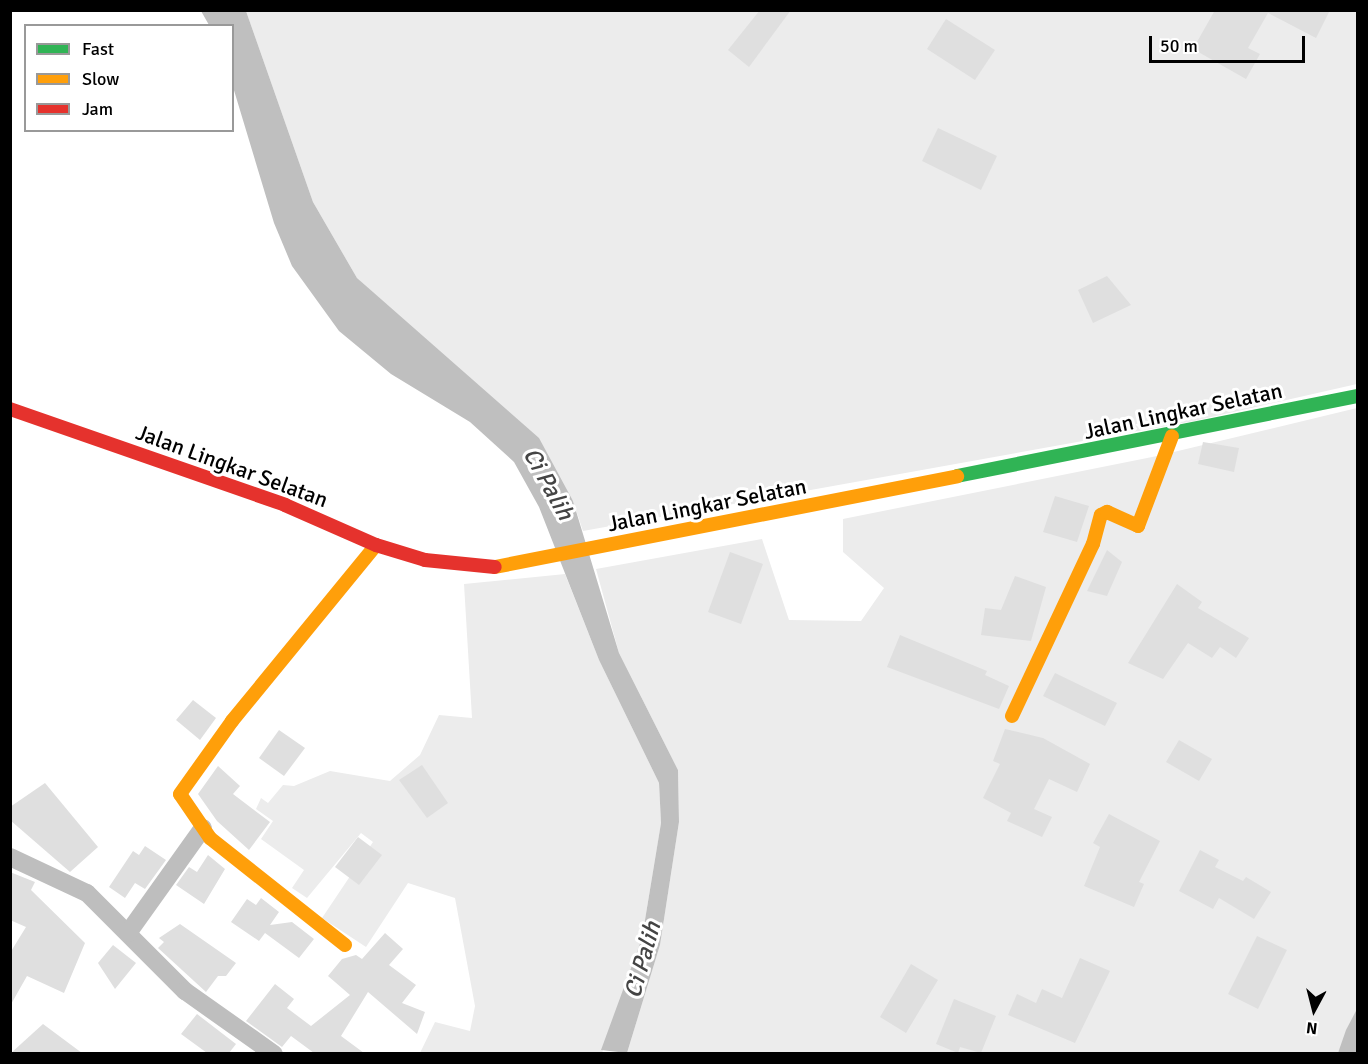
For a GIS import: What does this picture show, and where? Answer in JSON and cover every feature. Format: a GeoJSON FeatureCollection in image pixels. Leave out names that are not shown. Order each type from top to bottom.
{"type":"FeatureCollection","features":[{"type":"Feature","properties":{"kind":"street","name":"Jalan Lingkar Selatan"},"geometry":{"type":"LineString","coordinates":[[10,410],[285,505],[376,545],[425,560],[487,568],[1172,436],[1358,396]]}},
{"type":"Feature","properties":{"kind":"street"},"geometry":{"type":"LineString","coordinates":[[1012,717],[1093,544],[1101,515],[1107,512],[1138,526],[1172,436]]}},
{"type":"Feature","properties":{"kind":"street"},"geometry":{"type":"LineString","coordinates":[[345,945],[203,828],[181,798],[182,785],[376,545]]}},
{"type":"Feature","properties":{"kind":"street"},"geometry":{"type":"LineString","coordinates":[[128,933],[203,828]]}},
{"type":"Feature","properties":{"kind":"street"},"geometry":{"type":"LineString","coordinates":[[10,857],[87,893],[185,991],[274,1053]]}},
{"type":"Feature","properties":{"kind":"shaded area"},"geometry":{"type":"Polygon","coordinates":[[[246,11],[1357,11],[1357,384],[1194,421],[583,531],[573,501],[446,360],[357,278],[313,202],[246,11]]]}},
{"type":"Feature","properties":{"kind":"shaded area"},"geometry":{"type":"Polygon","coordinates":[[[1357,408],[1358,1009],[1338,1053],[627,1053],[660,945],[679,822],[678,770],[619,653],[596,569],[762,539],[789,620],[861,621],[884,588],[843,552],[843,519],[1157,456],[1357,408]]]}},
{"type":"Feature","properties":{"kind":"shaded area"},"geometry":{"type":"Polygon","coordinates":[[[565,574],[599,660],[659,783],[661,823],[642,938],[602,1053],[420,1053],[435,1022],[470,1031],[475,1006],[455,898],[408,883],[366,947],[322,918],[373,842],[361,833],[307,898],[292,888],[304,870],[261,839],[273,821],[256,809],[261,798],[268,803],[283,785],[294,786],[330,771],[390,781],[420,755],[439,715],[472,718],[464,584],[565,574]]]}},
{"type":"Feature","properties":{"kind":"water","name":"Ci Palih"},"geometry":{"type":"Polygon","coordinates":[[[201,11],[246,11],[313,202],[357,278],[539,438],[573,501],[619,653],[678,770],[679,822],[660,945],[627,1053],[601,1050],[642,938],[661,823],[659,783],[599,660],[539,507],[514,462],[470,422],[391,374],[339,331],[292,266],[274,223],[234,90],[234,24],[208,24],[201,11]]]}},
{"type":"Feature","properties":{"kind":"water"},"geometry":{"type":"Polygon","coordinates":[[[1357,1009],[1357,1053],[1338,1053],[1346,1030],[1357,1009]]]}},
{"type":"Feature","properties":{"kind":"building"},"geometry":{"type":"Polygon","coordinates":[[[760,10],[791,10],[749,67],[728,50],[760,10]]]}},
{"type":"Feature","properties":{"kind":"building"},"geometry":{"type":"Polygon","coordinates":[[[1215,10],[1330,10],[1316,38],[1268,13],[1248,48],[1260,54],[1246,79],[1193,49],[1215,10]]]}},
{"type":"Feature","properties":{"kind":"building"},"geometry":{"type":"Polygon","coordinates":[[[946,19],[995,50],[975,80],[927,49],[946,19]]]}},
{"type":"Feature","properties":{"kind":"building"},"geometry":{"type":"Polygon","coordinates":[[[938,128],[997,156],[981,190],[922,161],[938,128]]]}},
{"type":"Feature","properties":{"kind":"building"},"geometry":{"type":"Polygon","coordinates":[[[1107,276],[1131,305],[1093,323],[1078,290],[1107,276]]]}},
{"type":"Feature","properties":{"kind":"building"},"geometry":{"type":"Polygon","coordinates":[[[1203,442],[1239,448],[1234,472],[1198,464],[1203,442]]]}},
{"type":"Feature","properties":{"kind":"building"},"geometry":{"type":"Polygon","coordinates":[[[1055,496],[1089,506],[1077,542],[1043,532],[1055,496]]]}},
{"type":"Feature","properties":{"kind":"building"},"geometry":{"type":"Polygon","coordinates":[[[1107,550],[1122,562],[1107,596],[1087,591],[1107,550]]]}},
{"type":"Feature","properties":{"kind":"building"},"geometry":{"type":"Polygon","coordinates":[[[730,552],[763,564],[741,624],[708,612],[730,552]]]}},
{"type":"Feature","properties":{"kind":"building"},"geometry":{"type":"Polygon","coordinates":[[[1015,576],[1046,587],[1031,641],[981,635],[985,608],[1001,610],[1015,576]]]}},
{"type":"Feature","properties":{"kind":"building"},"geometry":{"type":"Polygon","coordinates":[[[1177,584],[1202,602],[1198,608],[1249,638],[1236,658],[1220,647],[1212,658],[1188,643],[1163,679],[1128,663],[1177,584]]]}},
{"type":"Feature","properties":{"kind":"building"},"geometry":{"type":"Polygon","coordinates":[[[900,635],[987,671],[985,675],[1009,686],[999,709],[887,667],[900,635]]]}},
{"type":"Feature","properties":{"kind":"building"},"geometry":{"type":"Polygon","coordinates":[[[1055,673],[1117,703],[1105,726],[1043,696],[1055,673]]]}},
{"type":"Feature","properties":{"kind":"building"},"geometry":{"type":"Polygon","coordinates":[[[193,700],[216,718],[200,740],[176,720],[193,700]]]}},
{"type":"Feature","properties":{"kind":"building"},"geometry":{"type":"Polygon","coordinates":[[[1005,729],[1043,738],[1090,764],[1077,792],[1049,779],[1034,809],[1052,817],[1042,837],[1007,821],[1011,813],[983,798],[1000,764],[993,761],[1005,729]]]}},
{"type":"Feature","properties":{"kind":"building"},"geometry":{"type":"Polygon","coordinates":[[[279,730],[305,748],[284,776],[259,758],[279,730]]]}},
{"type":"Feature","properties":{"kind":"building"},"geometry":{"type":"Polygon","coordinates":[[[1179,740],[1212,759],[1199,781],[1166,762],[1179,740]]]}},
{"type":"Feature","properties":{"kind":"building"},"geometry":{"type":"Polygon","coordinates":[[[422,765],[448,803],[427,818],[399,780],[422,765]]]}},
{"type":"Feature","properties":{"kind":"building"},"geometry":{"type":"Polygon","coordinates":[[[218,766],[240,786],[233,794],[270,822],[249,850],[217,821],[198,794],[218,766]]]}},
{"type":"Feature","properties":{"kind":"building"},"geometry":{"type":"Polygon","coordinates":[[[45,783],[98,847],[70,872],[10,820],[10,807],[45,783]]]}},
{"type":"Feature","properties":{"kind":"building"},"geometry":{"type":"Polygon","coordinates":[[[1109,814],[1160,841],[1139,882],[1144,884],[1134,907],[1084,886],[1100,847],[1093,843],[1109,814]]]}},
{"type":"Feature","properties":{"kind":"building"},"geometry":{"type":"Polygon","coordinates":[[[358,837],[382,855],[359,885],[335,867],[358,837]]]}},
{"type":"Feature","properties":{"kind":"building"},"geometry":{"type":"Polygon","coordinates":[[[145,846],[166,860],[145,889],[135,883],[125,898],[109,887],[133,851],[139,855],[145,846]]]}},
{"type":"Feature","properties":{"kind":"building"},"geometry":{"type":"Polygon","coordinates":[[[1200,850],[1219,860],[1215,867],[1243,881],[1246,877],[1271,892],[1254,919],[1219,898],[1213,909],[1179,891],[1200,850]]]}},
{"type":"Feature","properties":{"kind":"building"},"geometry":{"type":"Polygon","coordinates":[[[208,855],[225,869],[204,904],[176,885],[189,867],[197,872],[208,855]]]}},
{"type":"Feature","properties":{"kind":"building"},"geometry":{"type":"Polygon","coordinates":[[[10,872],[35,882],[31,890],[85,943],[64,993],[27,976],[10,1006],[10,953],[26,927],[10,920],[10,872]]]}},
{"type":"Feature","properties":{"kind":"building"},"geometry":{"type":"Polygon","coordinates":[[[261,898],[279,912],[270,925],[292,922],[314,939],[299,958],[265,933],[259,941],[231,922],[247,899],[256,905],[261,898]]]}},
{"type":"Feature","properties":{"kind":"building"},"geometry":{"type":"Polygon","coordinates":[[[180,924],[236,963],[226,976],[218,976],[206,992],[158,948],[164,942],[159,938],[180,924]]]}},
{"type":"Feature","properties":{"kind":"building"},"geometry":{"type":"Polygon","coordinates":[[[385,933],[403,949],[389,965],[416,985],[402,1003],[425,1012],[417,1034],[368,992],[341,1036],[364,1053],[314,1053],[291,1036],[282,1047],[246,1021],[275,984],[294,999],[287,1008],[311,1026],[350,995],[328,976],[342,959],[356,955],[362,959],[385,933]]]}},
{"type":"Feature","properties":{"kind":"building"},"geometry":{"type":"Polygon","coordinates":[[[1257,936],[1287,950],[1258,1009],[1228,994],[1257,936]]]}},
{"type":"Feature","properties":{"kind":"building"},"geometry":{"type":"Polygon","coordinates":[[[113,945],[136,963],[115,989],[98,963],[113,945]]]}},
{"type":"Feature","properties":{"kind":"building"},"geometry":{"type":"Polygon","coordinates":[[[1080,958],[1110,971],[1075,1043],[1008,1015],[1017,994],[1036,1003],[1042,989],[1062,998],[1080,958]]]}},
{"type":"Feature","properties":{"kind":"building"},"geometry":{"type":"Polygon","coordinates":[[[911,964],[938,980],[906,1033],[880,1017],[911,964]]]}},
{"type":"Feature","properties":{"kind":"building"},"geometry":{"type":"Polygon","coordinates":[[[954,999],[996,1016],[981,1053],[960,1047],[958,1053],[936,1044],[954,999]]]}},
{"type":"Feature","properties":{"kind":"building"},"geometry":{"type":"Polygon","coordinates":[[[197,1014],[236,1044],[229,1053],[207,1053],[181,1034],[197,1014]]]}},
{"type":"Feature","properties":{"kind":"building"},"geometry":{"type":"Polygon","coordinates":[[[43,1024],[82,1053],[11,1053],[43,1024]]]}},
{"type":"Feature","properties":{"kind":"traffic: fast"},"geometry":{"type":"LineString","coordinates":[[957,476],[1358,396]]}},
{"type":"Feature","properties":{"kind":"traffic: slow"},"geometry":{"type":"LineString","coordinates":[[1012,716],[1093,544],[1101,515],[1107,512],[1138,526],[1172,436]]}},
{"type":"Feature","properties":{"kind":"traffic: slow"},"geometry":{"type":"LineString","coordinates":[[495,567],[957,476]]}},
{"type":"Feature","properties":{"kind":"traffic: slow"},"geometry":{"type":"LineString","coordinates":[[345,945],[210,838],[180,794],[232,721],[376,545]]}},
{"type":"Feature","properties":{"kind":"traffic: jam"},"geometry":{"type":"LineString","coordinates":[[10,409],[285,505],[376,545],[425,560],[495,567]]}}]}
